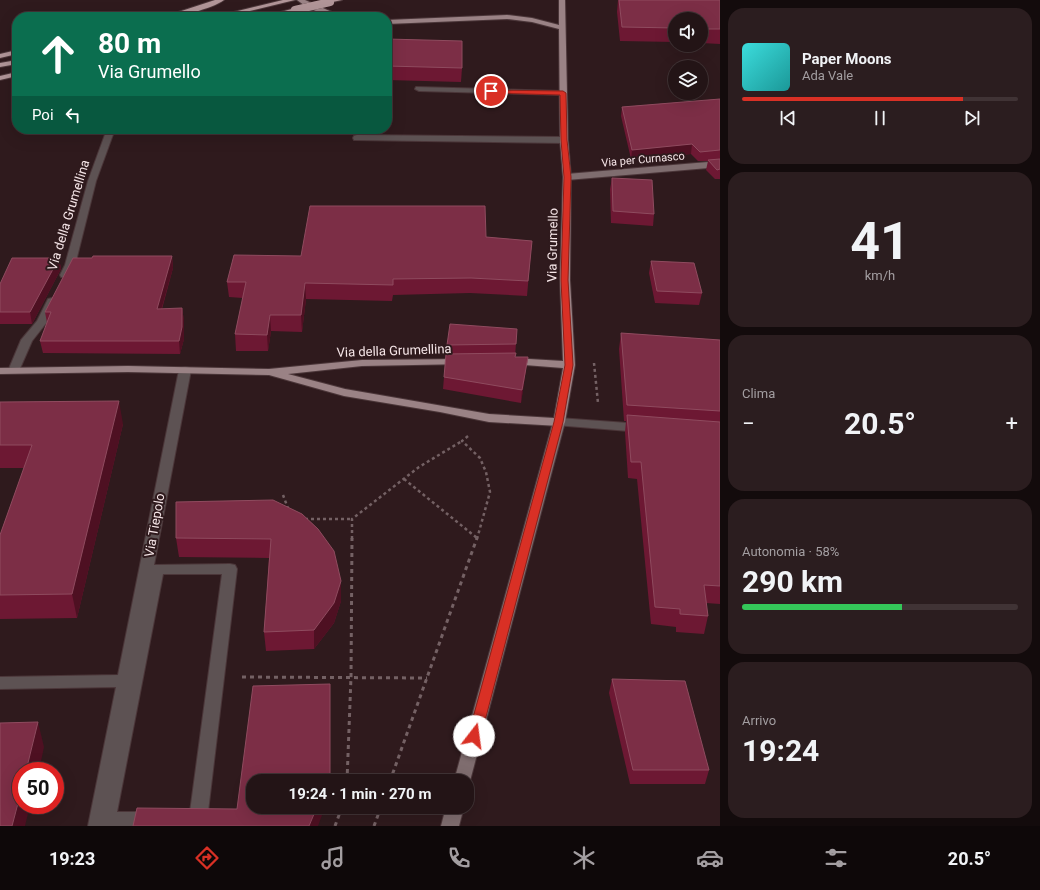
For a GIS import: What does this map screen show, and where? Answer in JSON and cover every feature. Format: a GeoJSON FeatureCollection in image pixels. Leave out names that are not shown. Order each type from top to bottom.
{"type":"FeatureCollection","features":[{"type":"Feature","properties":{"kind":"highway"},"geometry":{"type":"LineString","coordinates":[[187,12],[221,0]]}},
{"type":"Feature","properties":{"kind":"highway"},"geometry":{"type":"LineString","coordinates":[[238,12],[292,0]]}},
{"type":"Feature","properties":{"kind":"highway"},"geometry":{"type":"LineString","coordinates":[[287,12],[339,0]]}},
{"type":"Feature","properties":{"kind":"highway"},"geometry":{"type":"LineString","coordinates":[[0,56],[12,53]]}},
{"type":"Feature","properties":{"kind":"highway"},"geometry":{"type":"LineString","coordinates":[[0,65],[12,63]]}},
{"type":"Feature","properties":{"kind":"highway"},"geometry":{"type":"LineString","coordinates":[[0,78],[12,75]]}},
{"type":"Feature","properties":{"kind":"main road"},"geometry":{"type":"LineString","coordinates":[[300,0],[325,12]]}},
{"type":"Feature","properties":{"kind":"main road","name":"Via Grumello"},"geometry":{"type":"LineString","coordinates":[[559,422],[569,365],[565,280],[568,177],[564,140],[562,0]]}},
{"type":"Feature","properties":{"kind":"main road"},"geometry":{"type":"LineString","coordinates":[[392,22],[506,17],[532,20],[562,28]]}},
{"type":"Feature","properties":{"kind":"main road","name":"Via per Curnasco"},"geometry":{"type":"LineString","coordinates":[[568,177],[720,164]]}},
{"type":"Feature","properties":{"kind":"main road"},"geometry":{"type":"LineString","coordinates":[[502,361],[526,361],[569,365]]}},
{"type":"Feature","properties":{"kind":"main road","name":"Via della Grumellina"},"geometry":{"type":"LineString","coordinates":[[0,371],[128,369],[269,372],[362,363],[471,362]]}},
{"type":"Feature","properties":{"kind":"main road","name":"Via della Grumellina"},"geometry":{"type":"LineString","coordinates":[[269,372],[344,392],[489,418],[559,422]]}},
{"type":"Feature","properties":{"kind":"main road"},"geometry":{"type":"LineString","coordinates":[[464,774],[559,422]]}},
{"type":"Feature","properties":{"kind":"main road"},"geometry":{"type":"LineString","coordinates":[[450,826],[453,814]]}},
{"type":"Feature","properties":{"kind":"street"},"geometry":{"type":"LineString","coordinates":[[419,90],[563,93]]}},
{"type":"Feature","properties":{"kind":"street","name":"Via della Grumellina"},"geometry":{"type":"LineString","coordinates":[[61,283],[70,265],[92,181],[109,134]]}},
{"type":"Feature","properties":{"kind":"street"},"geometry":{"type":"LineString","coordinates":[[357,138],[564,140]]}},
{"type":"Feature","properties":{"kind":"street"},"geometry":{"type":"LineString","coordinates":[[14,371],[26,340],[42,322],[56,294]]}},
{"type":"Feature","properties":{"kind":"street","name":"Via Tiepolo"},"geometry":{"type":"LineString","coordinates":[[97,826],[185,370]]}},
{"type":"Feature","properties":{"kind":"street"},"geometry":{"type":"LineString","coordinates":[[559,422],[651,429]]}},
{"type":"Feature","properties":{"kind":"street"},"geometry":{"type":"LineString","coordinates":[[157,569],[230,570],[216,677],[198,820],[107,820],[157,569]]}},
{"type":"Feature","properties":{"kind":"street"},"geometry":{"type":"LineString","coordinates":[[0,683],[124,681]]}},
{"type":"Feature","properties":{"kind":"path"},"geometry":{"type":"LineString","coordinates":[[300,518],[352,519],[404,479],[462,441]]}},
{"type":"Feature","properties":{"kind":"path"},"geometry":{"type":"LineString","coordinates":[[404,479],[477,538]]}},
{"type":"Feature","properties":{"kind":"path"},"geometry":{"type":"LineString","coordinates":[[283,495],[290,513]]}},
{"type":"Feature","properties":{"kind":"path"},"geometry":{"type":"LineString","coordinates":[[347,774],[351,677],[352,519]]}},
{"type":"Feature","properties":{"kind":"path"},"geometry":{"type":"LineString","coordinates":[[216,677],[427,678]]}},
{"type":"Feature","properties":{"kind":"path"},"geometry":{"type":"LineString","coordinates":[[335,826],[339,814]]}},
{"type":"Feature","properties":{"kind":"path"},"geometry":{"type":"LineString","coordinates":[[374,826],[378,814]]}},
{"type":"Feature","properties":{"kind":"building"},"geometry":{"type":"Polygon","coordinates":[[[619,0],[720,0],[720,29],[708,29],[708,12],[668,12],[668,28],[622,27],[619,0]]]}},
{"type":"Feature","properties":{"kind":"building"},"geometry":{"type":"Polygon","coordinates":[[[392,39],[462,41],[462,68],[392,66],[392,39]]]}},
{"type":"Feature","properties":{"kind":"building"},"geometry":{"type":"Polygon","coordinates":[[[720,99],[720,150],[700,152],[692,144],[632,150],[622,107],[720,99]]]}},
{"type":"Feature","properties":{"kind":"building"},"geometry":{"type":"Polygon","coordinates":[[[720,159],[720,169],[717,170],[708,160],[720,159]]]}},
{"type":"Feature","properties":{"kind":"building"},"geometry":{"type":"Polygon","coordinates":[[[612,178],[652,180],[654,214],[613,211],[612,178]]]}},
{"type":"Feature","properties":{"kind":"building"},"geometry":{"type":"Polygon","coordinates":[[[310,206],[485,206],[486,237],[532,241],[528,281],[471,278],[393,279],[393,285],[305,283],[301,315],[270,315],[267,335],[235,334],[246,282],[227,282],[234,255],[301,256],[310,206]]]}},
{"type":"Feature","properties":{"kind":"building"},"geometry":{"type":"Polygon","coordinates":[[[93,256],[172,256],[157,309],[182,308],[182,327],[179,341],[40,341],[51,312],[45,312],[73,258],[92,258],[93,256]]]}},
{"type":"Feature","properties":{"kind":"building"},"geometry":{"type":"Polygon","coordinates":[[[12,258],[59,258],[30,312],[0,312],[0,284],[12,258]]]}},
{"type":"Feature","properties":{"kind":"building"},"geometry":{"type":"Polygon","coordinates":[[[651,261],[694,263],[702,293],[657,291],[651,261]]]}},
{"type":"Feature","properties":{"kind":"building"},"geometry":{"type":"Polygon","coordinates":[[[450,324],[517,329],[516,344],[447,345],[450,324]]]}},
{"type":"Feature","properties":{"kind":"building"},"geometry":{"type":"Polygon","coordinates":[[[621,333],[720,340],[720,411],[627,405],[621,333]]]}},
{"type":"Feature","properties":{"kind":"building"},"geometry":{"type":"Polygon","coordinates":[[[516,353],[515,357],[528,357],[522,390],[444,377],[446,354],[516,353]]]}},
{"type":"Feature","properties":{"kind":"building"},"geometry":{"type":"Polygon","coordinates":[[[119,401],[72,594],[0,595],[0,535],[32,445],[0,445],[0,402],[119,401]]]}},
{"type":"Feature","properties":{"kind":"building"},"geometry":{"type":"Polygon","coordinates":[[[627,415],[720,422],[720,586],[704,585],[708,616],[680,614],[680,609],[655,607],[641,462],[631,462],[627,415]]]}},
{"type":"Feature","properties":{"kind":"building"},"geometry":{"type":"Polygon","coordinates":[[[273,500],[302,514],[318,529],[334,551],[341,581],[334,603],[314,630],[264,632],[271,539],[176,538],[176,502],[273,500]]]}},
{"type":"Feature","properties":{"kind":"building"},"geometry":{"type":"Polygon","coordinates":[[[612,679],[685,681],[709,770],[633,770],[612,679]]]}},
{"type":"Feature","properties":{"kind":"building"},"geometry":{"type":"Polygon","coordinates":[[[330,684],[330,774],[246,774],[246,814],[314,814],[309,826],[133,826],[137,808],[237,809],[253,686],[330,684]]]}},
{"type":"Feature","properties":{"kind":"building"},"geometry":{"type":"Polygon","coordinates":[[[38,722],[28,762],[12,762],[12,814],[15,814],[12,826],[0,826],[0,723],[38,722]]]}},
{"type":"Feature","properties":{"kind":"route"},"geometry":{"type":"LineString","coordinates":[[474,736],[559,422],[569,365],[565,280],[568,177],[564,140],[563,93],[491,91]]}}]}
